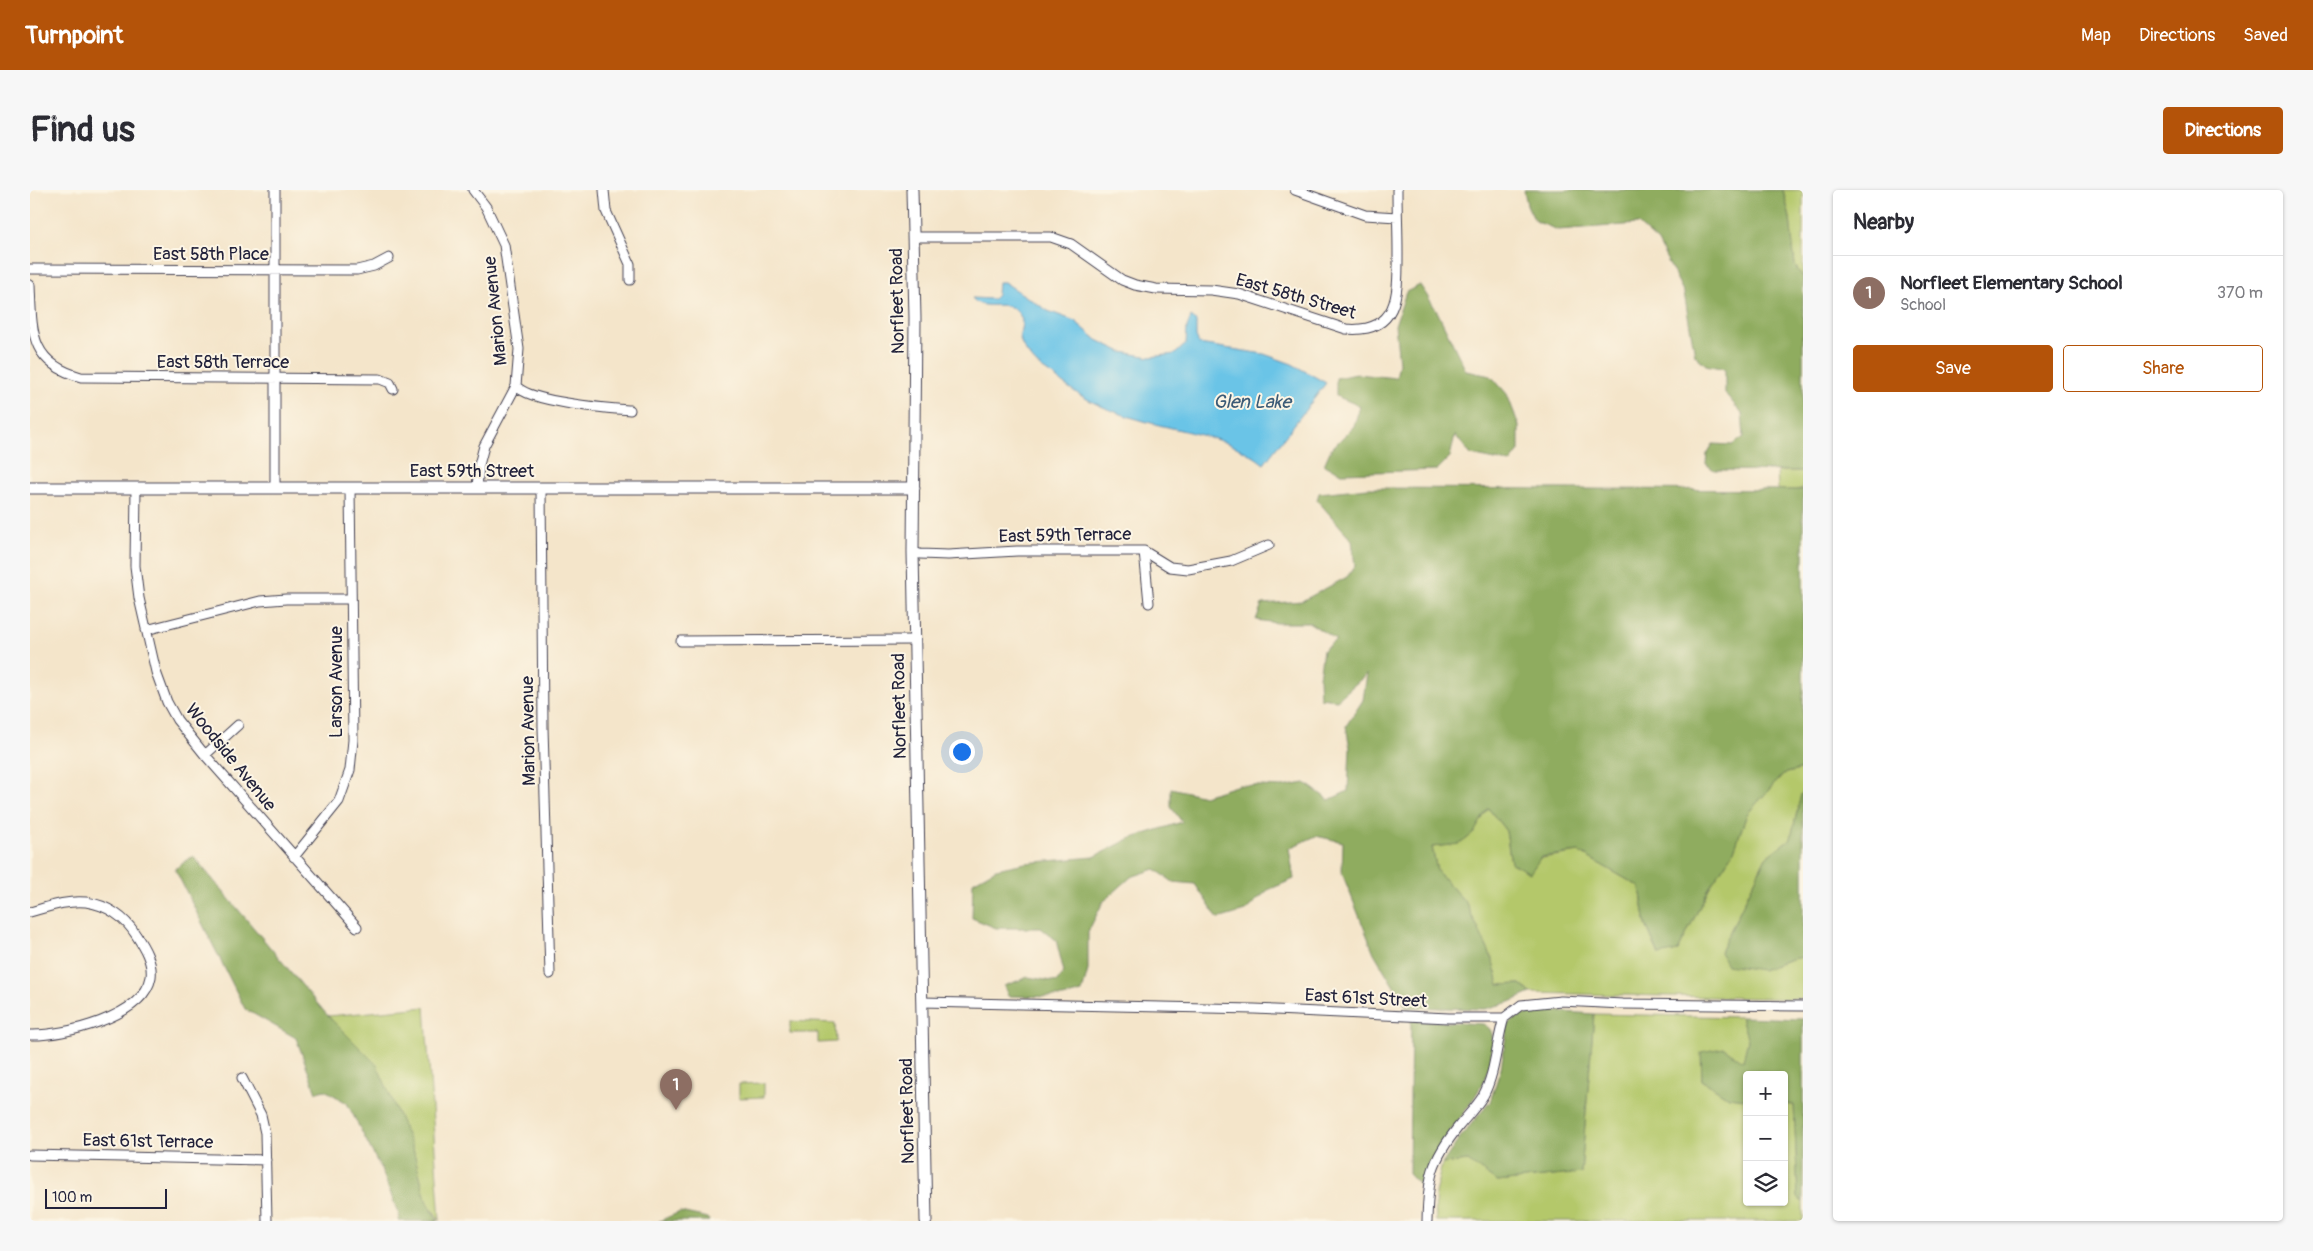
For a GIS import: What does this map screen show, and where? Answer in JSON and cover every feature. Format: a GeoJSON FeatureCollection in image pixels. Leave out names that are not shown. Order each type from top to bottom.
{"type":"FeatureCollection","features":[{"type":"Feature","properties":{"kind":"street"},"geometry":{"type":"LineString","coordinates":[[275,190],[275,488]]}},
{"type":"Feature","properties":{"kind":"street","name":"Marion Avenue"},"geometry":{"type":"LineString","coordinates":[[473,190],[486,207],[504,245],[519,349],[516,386],[484,446],[479,465],[477,488]]}},
{"type":"Feature","properties":{"kind":"street"},"geometry":{"type":"LineString","coordinates":[[604,190],[606,211],[630,264],[630,280]]}},
{"type":"Feature","properties":{"kind":"street","name":"Norfleet Road"},"geometry":{"type":"LineString","coordinates":[[912,190],[915,318],[913,552],[926,1221]]}},
{"type":"Feature","properties":{"kind":"street"},"geometry":{"type":"LineString","coordinates":[[1296,190],[1365,215],[1398,217],[1397,190]]}},
{"type":"Feature","properties":{"kind":"street","name":"East 58th Street"},"geometry":{"type":"LineString","coordinates":[[913,236],[1051,236],[1071,244],[1122,280],[1135,285],[1156,289],[1211,290],[1239,294],[1346,329],[1360,330],[1370,328],[1382,321],[1395,303],[1398,293],[1398,217]]}},
{"type":"Feature","properties":{"kind":"street","name":"East 58th Place"},"geometry":{"type":"LineString","coordinates":[[30,269],[358,270],[374,266],[389,258]]}},
{"type":"Feature","properties":{"kind":"street","name":"East 58th Terrace"},"geometry":{"type":"LineString","coordinates":[[30,286],[34,340],[41,354],[51,365],[62,372],[81,377],[380,379],[390,383],[393,389]]}},
{"type":"Feature","properties":{"kind":"street"},"geometry":{"type":"LineString","coordinates":[[516,386],[533,394],[572,404],[630,410]]}},
{"type":"Feature","properties":{"kind":"street","name":"East 59th Street"},"geometry":{"type":"LineString","coordinates":[[30,488],[914,488]]}},
{"type":"Feature","properties":{"kind":"street","name":"Woodside Avenue"},"geometry":{"type":"LineString","coordinates":[[136,488],[136,566],[139,598],[156,672],[167,702],[177,720],[205,755],[294,858],[357,927]]}},
{"type":"Feature","properties":{"kind":"street","name":"Larson Avenue"},"geometry":{"type":"LineString","coordinates":[[294,858],[339,800],[350,770],[353,740],[350,488]]}},
{"type":"Feature","properties":{"kind":"street","name":"Marion Avenue"},"geometry":{"type":"LineString","coordinates":[[541,488],[543,727],[550,974]]}},
{"type":"Feature","properties":{"kind":"street","name":"East 59th Terrace"},"geometry":{"type":"LineString","coordinates":[[913,552],[948,555],[1017,551],[1144,551],[1170,567],[1188,569],[1231,561],[1269,545]]}},
{"type":"Feature","properties":{"kind":"street"},"geometry":{"type":"LineString","coordinates":[[1144,551],[1149,603]]}},
{"type":"Feature","properties":{"kind":"street"},"geometry":{"type":"LineString","coordinates":[[146,630],[260,601],[351,599]]}},
{"type":"Feature","properties":{"kind":"street"},"geometry":{"type":"LineString","coordinates":[[681,641],[915,640]]}},
{"type":"Feature","properties":{"kind":"street"},"geometry":{"type":"LineString","coordinates":[[205,755],[238,725]]}},
{"type":"Feature","properties":{"kind":"street"},"geometry":{"type":"LineString","coordinates":[[30,912],[70,902],[97,904],[115,912],[131,927],[140,941],[151,970],[151,979],[136,1001],[109,1018],[83,1028],[62,1033],[30,1035]]}},
{"type":"Feature","properties":{"kind":"street"},"geometry":{"type":"LineString","coordinates":[[1427,1221],[1427,1193],[1434,1162],[1449,1139],[1483,1096],[1495,1063],[1504,1018],[1521,1005],[1561,1001],[1623,1004],[1803,1006]]}},
{"type":"Feature","properties":{"kind":"street","name":"East 61st Street"},"geometry":{"type":"LineString","coordinates":[[922,1002],[1254,1009],[1449,1018],[1504,1018]]}},
{"type":"Feature","properties":{"kind":"street"},"geometry":{"type":"LineString","coordinates":[[242,1078],[261,1115],[265,1133],[267,1221]]}},
{"type":"Feature","properties":{"kind":"street","name":"East 61st Terrace"},"geometry":{"type":"LineString","coordinates":[[30,1155],[266,1160]]}},
{"type":"Feature","properties":{"kind":"green space"},"geometry":{"type":"Polygon","coordinates":[[[1524,190],[1783,190],[1790,218],[1795,266],[1803,277],[1803,471],[1714,470],[1706,464],[1707,454],[1713,444],[1732,445],[1744,437],[1742,414],[1725,393],[1725,369],[1706,365],[1695,355],[1684,293],[1658,242],[1638,224],[1558,230],[1535,221],[1527,205],[1524,190]]]}},
{"type":"Feature","properties":{"kind":"green space"},"geometry":{"type":"Polygon","coordinates":[[[1783,190],[1803,190],[1803,277],[1795,266],[1790,218],[1783,190]]]}},
{"type":"Feature","properties":{"kind":"green space"},"geometry":{"type":"Polygon","coordinates":[[[1420,285],[1437,311],[1466,371],[1491,376],[1507,394],[1519,426],[1519,451],[1510,463],[1471,455],[1455,435],[1450,457],[1437,470],[1342,473],[1324,465],[1331,449],[1354,426],[1360,406],[1336,396],[1336,378],[1357,374],[1396,378],[1399,363],[1395,325],[1406,292],[1420,285]]]}},
{"type":"Feature","properties":{"kind":"green space"},"geometry":{"type":"Polygon","coordinates":[[[1777,471],[1803,471],[1803,490],[1778,490],[1777,471]]]}},
{"type":"Feature","properties":{"kind":"green space"},"geometry":{"type":"Polygon","coordinates":[[[1368,488],[1803,490],[1803,769],[1783,774],[1747,814],[1733,853],[1709,888],[1678,951],[1659,955],[1646,925],[1640,887],[1579,852],[1541,857],[1530,873],[1511,863],[1506,831],[1488,808],[1474,833],[1460,844],[1432,847],[1437,871],[1466,903],[1492,958],[1499,985],[1520,984],[1531,993],[1510,1002],[1485,1009],[1406,1007],[1374,953],[1342,873],[1343,842],[1316,836],[1289,848],[1294,879],[1268,890],[1245,911],[1218,919],[1195,884],[1173,882],[1155,869],[1131,877],[1103,902],[1088,932],[1088,970],[1082,992],[1063,997],[1008,996],[1004,986],[1028,977],[1057,982],[1064,972],[1056,940],[1041,928],[996,928],[972,918],[973,882],[996,869],[1025,863],[1094,857],[1129,839],[1182,822],[1171,807],[1171,788],[1204,796],[1239,785],[1282,787],[1305,783],[1329,800],[1348,791],[1350,748],[1346,726],[1363,700],[1367,674],[1337,700],[1320,698],[1319,677],[1323,650],[1336,640],[1310,623],[1276,623],[1256,620],[1262,604],[1302,601],[1347,577],[1355,566],[1352,540],[1317,500],[1319,493],[1368,488]]]}},
{"type":"Feature","properties":{"kind":"green space"},"geometry":{"type":"Polygon","coordinates":[[[1803,769],[1803,793],[1791,838],[1766,857],[1720,952],[1762,970],[1791,959],[1803,957],[1803,999],[1531,993],[1520,984],[1499,985],[1492,958],[1466,903],[1437,871],[1432,847],[1454,844],[1467,838],[1477,827],[1488,808],[1506,831],[1511,863],[1579,852],[1640,887],[1646,925],[1659,954],[1678,951],[1709,888],[1733,853],[1747,814],[1783,774],[1803,769]]]}},
{"type":"Feature","properties":{"kind":"green space"},"geometry":{"type":"Polygon","coordinates":[[[1803,793],[1803,957],[1791,959],[1762,970],[1727,965],[1720,952],[1766,857],[1791,838],[1801,794],[1803,793]]]}},
{"type":"Feature","properties":{"kind":"green space"},"geometry":{"type":"Polygon","coordinates":[[[193,856],[328,1016],[377,1065],[413,1149],[426,1200],[438,1221],[399,1221],[399,1215],[382,1171],[347,1103],[325,1090],[316,1092],[296,1038],[245,1009],[175,869],[193,856]]]}},
{"type":"Feature","properties":{"kind":"green space"},"geometry":{"type":"Polygon","coordinates":[[[425,1007],[440,1221],[426,1200],[413,1149],[328,1016],[425,1007]]]}},
{"type":"Feature","properties":{"kind":"green space"},"geometry":{"type":"Polygon","coordinates":[[[1549,1011],[1594,1014],[1581,1173],[1497,1182],[1468,1161],[1442,1164],[1462,1135],[1490,1102],[1501,1068],[1508,1024],[1522,1015],[1549,1011]]]}},
{"type":"Feature","properties":{"kind":"green space"},"geometry":{"type":"Polygon","coordinates":[[[1594,1014],[1741,1017],[1748,1040],[1743,1062],[1702,1052],[1702,1080],[1728,1097],[1743,1099],[1743,1206],[1788,1206],[1788,1104],[1794,1105],[1798,1198],[1803,1202],[1803,1221],[1436,1221],[1435,1193],[1442,1164],[1468,1161],[1497,1182],[1581,1173],[1594,1014]]]}},
{"type":"Feature","properties":{"kind":"green space"},"geometry":{"type":"Polygon","coordinates":[[[1741,1017],[1803,1019],[1803,1202],[1798,1198],[1794,1105],[1788,1104],[1788,1071],[1743,1071],[1743,1099],[1728,1097],[1702,1080],[1701,1052],[1724,1048],[1743,1061],[1748,1040],[1741,1017]]]}},
{"type":"Feature","properties":{"kind":"green space"},"geometry":{"type":"Polygon","coordinates":[[[1411,1020],[1483,1024],[1491,1030],[1492,1036],[1490,1063],[1485,1078],[1469,1106],[1432,1160],[1424,1190],[1409,1174],[1411,1020]]]}},
{"type":"Feature","properties":{"kind":"green space"},"geometry":{"type":"Polygon","coordinates":[[[790,1021],[835,1023],[836,1042],[818,1043],[818,1033],[790,1033],[790,1021]]]}},
{"type":"Feature","properties":{"kind":"green space"},"geometry":{"type":"Polygon","coordinates":[[[764,1083],[764,1097],[739,1098],[739,1084],[764,1083]]]}},
{"type":"Feature","properties":{"kind":"green space"},"geometry":{"type":"Polygon","coordinates":[[[680,1212],[708,1218],[709,1221],[659,1221],[680,1212]]]}},
{"type":"Feature","properties":{"kind":"water","name":"Glen Lake"},"geometry":{"type":"Polygon","coordinates":[[[998,282],[1004,282],[1048,311],[1075,321],[1097,340],[1122,352],[1150,357],[1175,354],[1186,344],[1187,327],[1191,317],[1196,321],[1196,337],[1199,344],[1264,354],[1292,364],[1326,383],[1264,464],[1251,455],[1222,441],[1144,421],[1108,409],[1087,399],[1067,386],[1037,364],[1026,351],[1020,339],[1022,320],[1014,309],[1002,305],[983,305],[977,303],[972,298],[993,299],[997,295],[998,282]]]}},
{"type":"Feature","properties":{"kind":"place","name":"Norfleet Elementary School"},"geometry":{"type":"Point","coordinates":[676,1110]}}]}
